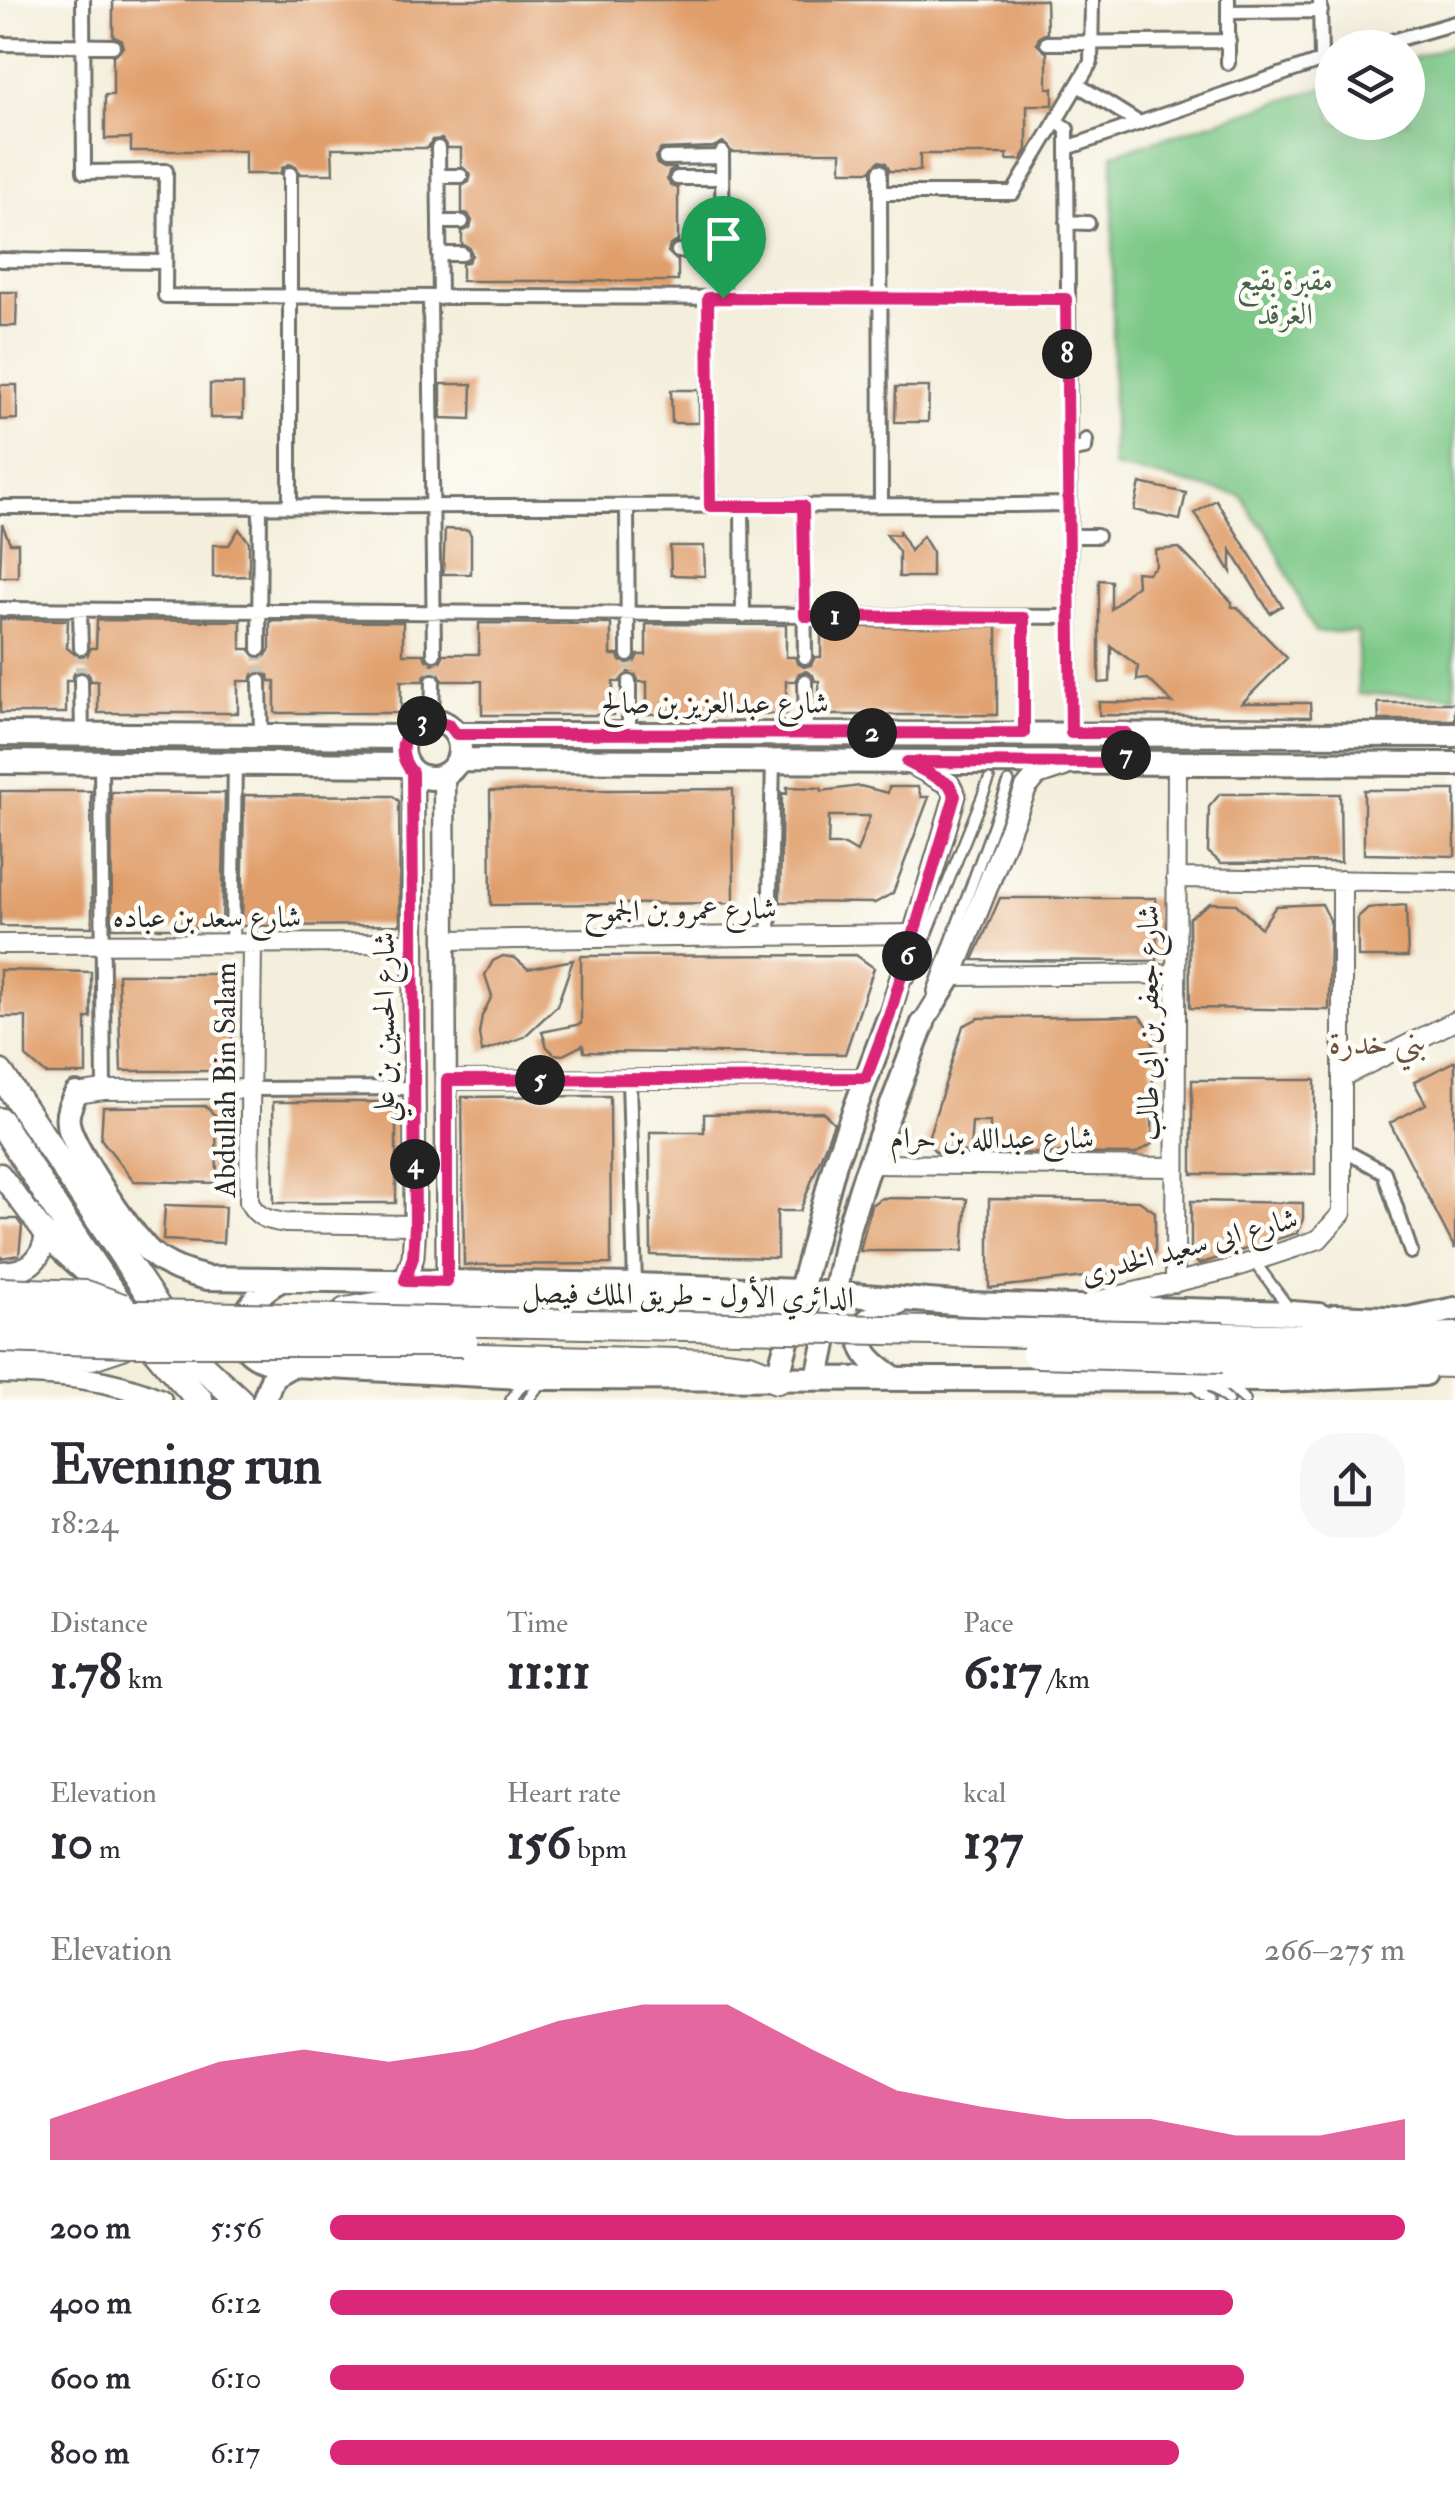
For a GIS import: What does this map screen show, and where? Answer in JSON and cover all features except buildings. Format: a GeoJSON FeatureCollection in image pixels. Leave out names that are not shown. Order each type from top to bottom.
{"type":"FeatureCollection","features":[{"type":"Feature","properties":{"kind":"highway"},"geometry":{"type":"LineString","coordinates":[[0,1292],[86,1294],[142,1315]]}},
{"type":"Feature","properties":{"kind":"highway"},"geometry":{"type":"LineString","coordinates":[[301,1319],[392,1304],[638,1297],[750,1311],[778,1305],[800,1292]]}},
{"type":"Feature","properties":{"kind":"highway","name":"الدائري الأول - طريق الملك فيصل"},"geometry":{"type":"LineString","coordinates":[[0,1312],[301,1319],[1213,1376]]}},
{"type":"Feature","properties":{"kind":"highway","name":"الدائري الأول - طريق الملك فيصل"},"geometry":{"type":"LineString","coordinates":[[0,1338],[130,1342],[662,1342],[1213,1376],[1375,1340],[1455,1337]]}},
{"type":"Feature","properties":{"kind":"highway"},"geometry":{"type":"LineString","coordinates":[[328,1341],[400,1356],[716,1364],[749,1368],[777,1379]]}},
{"type":"Feature","properties":{"kind":"highway"},"geometry":{"type":"LineString","coordinates":[[0,1352],[92,1354],[130,1342]]}},
{"type":"Feature","properties":{"kind":"highway"},"geometry":{"type":"LineString","coordinates":[[1213,1376],[1417,1362],[1455,1363]]}},
{"type":"Feature","properties":{"kind":"main road"},"geometry":{"type":"LineString","coordinates":[[409,768],[402,746],[404,737],[415,724],[432,720],[450,726],[460,742],[451,768]]}},
{"type":"Feature","properties":{"kind":"main road"},"geometry":{"type":"LineString","coordinates":[[0,734],[404,737]]}},
{"type":"Feature","properties":{"kind":"main road","name":"شارع عبدالعزيز بن صالح"},"geometry":{"type":"LineString","coordinates":[[456,734],[1455,735]]}},
{"type":"Feature","properties":{"kind":"main road","name":"شارع عبدالعزيز بن صالح"},"geometry":{"type":"LineString","coordinates":[[0,762],[409,768],[431,778],[451,768],[774,761],[1455,764]]}},
{"type":"Feature","properties":{"kind":"main road"},"geometry":{"type":"LineString","coordinates":[[777,1379],[835,1163],[888,1020]]}},
{"type":"Feature","properties":{"kind":"main road"},"geometry":{"type":"LineString","coordinates":[[818,1378],[849,1226],[923,1024]]}},
{"type":"Feature","properties":{"kind":"main road"},"geometry":{"type":"LineString","coordinates":[[0,1073],[190,1354],[240,1400]]}},
{"type":"Feature","properties":{"kind":"main road"},"geometry":{"type":"LineString","coordinates":[[76,1094],[69,1106],[68,1125],[100,1184],[150,1252]]}},
{"type":"Feature","properties":{"kind":"main road"},"geometry":{"type":"LineString","coordinates":[[0,1121],[111,1293],[166,1366],[200,1400]]}},
{"type":"Feature","properties":{"kind":"main road"},"geometry":{"type":"LineString","coordinates":[[100,1184],[105,1232]]}},
{"type":"Feature","properties":{"kind":"main road"},"geometry":{"type":"LineString","coordinates":[[105,1232],[150,1252],[181,1272],[208,1278],[447,1282],[638,1297]]}},
{"type":"Feature","properties":{"kind":"main road"},"geometry":{"type":"LineString","coordinates":[[46,1234],[111,1293]]}},
{"type":"Feature","properties":{"kind":"main road"},"geometry":{"type":"LineString","coordinates":[[297,1278],[267,1286],[255,1296],[243,1325],[244,1341],[264,1360],[532,1385],[818,1378],[1302,1379],[1455,1372]]}},
{"type":"Feature","properties":{"kind":"main road"},"geometry":{"type":"LineString","coordinates":[[800,1292],[1068,1308],[1408,1319],[1455,1309]]}},
{"type":"Feature","properties":{"kind":"main road"},"geometry":{"type":"LineString","coordinates":[[894,1378],[873,1364],[864,1353],[861,1340],[868,1320],[901,1300]]}},
{"type":"Feature","properties":{"kind":"main road"},"geometry":{"type":"LineString","coordinates":[[1319,1315],[1375,1340]]}},
{"type":"Feature","properties":{"kind":"main road"},"geometry":{"type":"LineString","coordinates":[[264,1400],[273,1376],[292,1365]]}},
{"type":"Feature","properties":{"kind":"street"},"geometry":{"type":"LineString","coordinates":[[83,0],[84,172],[166,170],[165,296],[1066,299]]}},
{"type":"Feature","properties":{"kind":"street"},"geometry":{"type":"LineString","coordinates":[[880,193],[1013,193],[1091,62],[1092,0]]}},
{"type":"Feature","properties":{"kind":"street"},"geometry":{"type":"LineString","coordinates":[[1228,63],[1228,6],[1320,5],[1323,30]]}},
{"type":"Feature","properties":{"kind":"street"},"geometry":{"type":"LineString","coordinates":[[1425,32],[1455,23]]}},
{"type":"Feature","properties":{"kind":"street"},"geometry":{"type":"LineString","coordinates":[[1047,43],[1229,41]]}},
{"type":"Feature","properties":{"kind":"street"},"geometry":{"type":"LineString","coordinates":[[0,44],[113,46]]}},
{"type":"Feature","properties":{"kind":"street"},"geometry":{"type":"LineString","coordinates":[[1067,148],[1315,63]]}},
{"type":"Feature","properties":{"kind":"street"},"geometry":{"type":"LineString","coordinates":[[1078,84],[1139,124]]}},
{"type":"Feature","properties":{"kind":"street"},"geometry":{"type":"LineString","coordinates":[[1056,122],[1068,129],[1071,733]]}},
{"type":"Feature","properties":{"kind":"street"},"geometry":{"type":"LineString","coordinates":[[434,654],[432,507],[438,148]]}},
{"type":"Feature","properties":{"kind":"street"},"geometry":{"type":"LineString","coordinates":[[665,158],[722,155],[722,251],[715,298],[710,506]]}},
{"type":"Feature","properties":{"kind":"street"},"geometry":{"type":"LineString","coordinates":[[880,171],[881,506]]}},
{"type":"Feature","properties":{"kind":"street"},"geometry":{"type":"LineString","coordinates":[[290,174],[290,507]]}},
{"type":"Feature","properties":{"kind":"street"},"geometry":{"type":"LineString","coordinates":[[439,176],[462,176]]}},
{"type":"Feature","properties":{"kind":"street"},"geometry":{"type":"LineString","coordinates":[[678,178],[722,178]]}},
{"type":"Feature","properties":{"kind":"street"},"geometry":{"type":"LineString","coordinates":[[439,222],[462,222]]}},
{"type":"Feature","properties":{"kind":"street"},"geometry":{"type":"LineString","coordinates":[[1066,222],[1088,222]]}},
{"type":"Feature","properties":{"kind":"street"},"geometry":{"type":"LineString","coordinates":[[678,251],[722,251]]}},
{"type":"Feature","properties":{"kind":"street"},"geometry":{"type":"LineString","coordinates":[[439,254],[462,254]]}},
{"type":"Feature","properties":{"kind":"street"},"geometry":{"type":"LineString","coordinates":[[0,260],[165,262]]}},
{"type":"Feature","properties":{"kind":"street"},"geometry":{"type":"LineString","coordinates":[[1068,452],[1085,448],[1086,440]]}},
{"type":"Feature","properties":{"kind":"street"},"geometry":{"type":"LineString","coordinates":[[0,507],[1068,504]]}},
{"type":"Feature","properties":{"kind":"street"},"geometry":{"type":"LineString","coordinates":[[627,506],[628,655]]}},
{"type":"Feature","properties":{"kind":"street"},"geometry":{"type":"LineString","coordinates":[[742,506],[743,616]]}},
{"type":"Feature","properties":{"kind":"street"},"geometry":{"type":"LineString","coordinates":[[803,506],[805,657]]}},
{"type":"Feature","properties":{"kind":"street"},"geometry":{"type":"LineString","coordinates":[[259,649],[260,507]]}},
{"type":"Feature","properties":{"kind":"street"},"geometry":{"type":"LineString","coordinates":[[1068,536],[1097,536]]}},
{"type":"Feature","properties":{"kind":"street"},"geometry":{"type":"LineString","coordinates":[[0,609],[1070,617]]}},
{"type":"Feature","properties":{"kind":"street"},"geometry":{"type":"LineString","coordinates":[[80,610],[81,648]]}},
{"type":"Feature","properties":{"kind":"street"},"geometry":{"type":"LineString","coordinates":[[1024,618],[1024,733]]}},
{"type":"Feature","properties":{"kind":"street"},"geometry":{"type":"LineString","coordinates":[[81,680],[82,735]]}},
{"type":"Feature","properties":{"kind":"street"},"geometry":{"type":"LineString","coordinates":[[260,681],[261,736]]}},
{"type":"Feature","properties":{"kind":"street"},"geometry":{"type":"LineString","coordinates":[[432,720],[433,682]]}},
{"type":"Feature","properties":{"kind":"street"},"geometry":{"type":"LineString","coordinates":[[628,682],[630,734]]}},
{"type":"Feature","properties":{"kind":"street"},"geometry":{"type":"LineString","coordinates":[[805,682],[806,733]]}},
{"type":"Feature","properties":{"kind":"street"},"geometry":{"type":"LineString","coordinates":[[1126,733],[1126,763]]}},
{"type":"Feature","properties":{"kind":"street"},"geometry":{"type":"LineString","coordinates":[[1257,734],[1257,763]]}},
{"type":"Feature","properties":{"kind":"street"},"geometry":{"type":"LineString","coordinates":[[769,936],[774,761]]}},
{"type":"Feature","properties":{"kind":"street"},"geometry":{"type":"LineString","coordinates":[[888,1020],[955,796],[949,784],[907,762]]}},
{"type":"Feature","properties":{"kind":"street"},"geometry":{"type":"LineString","coordinates":[[923,1024],[952,976],[1026,788],[1037,775],[1083,762]]}},
{"type":"Feature","properties":{"kind":"street"},"geometry":{"type":"LineString","coordinates":[[101,763],[104,1090]]}},
{"type":"Feature","properties":{"kind":"street","name":"شارع جعفر بن ابى طالب"},"geometry":{"type":"LineString","coordinates":[[1174,1283],[1177,763]]}},
{"type":"Feature","properties":{"kind":"street"},"geometry":{"type":"LineString","coordinates":[[232,945],[235,764]]}},
{"type":"Feature","properties":{"kind":"street","name":"شارع الحسين بن علي"},"geometry":{"type":"LineString","coordinates":[[405,1281],[413,1257],[415,1225],[409,768]]}},
{"type":"Feature","properties":{"kind":"street"},"geometry":{"type":"LineString","coordinates":[[447,1282],[451,768]]}},
{"type":"Feature","properties":{"kind":"street"},"geometry":{"type":"LineString","coordinates":[[1176,878],[1455,882]]}},
{"type":"Feature","properties":{"kind":"street","name":"شارع ابى سعيد الخدرى"},"geometry":{"type":"LineString","coordinates":[[1068,1308],[1254,1261],[1318,1238],[1342,1213],[1342,880]]}},
{"type":"Feature","properties":{"kind":"street","name":"شارع عمرو بن الجموح"},"geometry":{"type":"LineString","coordinates":[[448,940],[914,934]]}},
{"type":"Feature","properties":{"kind":"street","name":"شارع سعد بن عباده"},"geometry":{"type":"LineString","coordinates":[[0,944],[414,943]]}},
{"type":"Feature","properties":{"kind":"street","name":"Abdullah Bin Salam"},"geometry":{"type":"LineString","coordinates":[[252,945],[249,1202],[254,1213],[285,1224],[415,1225]]}},
{"type":"Feature","properties":{"kind":"street"},"geometry":{"type":"LineString","coordinates":[[952,976],[1176,974]]}},
{"type":"Feature","properties":{"kind":"street"},"geometry":{"type":"LineString","coordinates":[[1344,1076],[1455,1022]]}},
{"type":"Feature","properties":{"kind":"street"},"geometry":{"type":"LineString","coordinates":[[447,1080],[866,1078]]}},
{"type":"Feature","properties":{"kind":"street"},"geometry":{"type":"LineString","coordinates":[[629,1080],[638,1297]]}},
{"type":"Feature","properties":{"kind":"street"},"geometry":{"type":"LineString","coordinates":[[76,1094],[104,1090],[414,1088]]}},
{"type":"Feature","properties":{"kind":"street"},"geometry":{"type":"LineString","coordinates":[[1344,1151],[1384,1172],[1410,1252]]}},
{"type":"Feature","properties":{"kind":"street","name":"شارع عبدالله بن حرام"},"geometry":{"type":"LineString","coordinates":[[869,1164],[1175,1167]]}},
{"type":"Feature","properties":{"kind":"street"},"geometry":{"type":"LineString","coordinates":[[0,1174],[46,1234],[43,1250],[33,1263],[20,1271],[0,1272]]}},
{"type":"Feature","properties":{"kind":"street"},"geometry":{"type":"LineString","coordinates":[[0,1372],[87,1377],[161,1400]]}},
{"type":"Feature","properties":{"kind":"lane"},"geometry":{"type":"LineString","coordinates":[[888,1020],[919,958],[988,780]]}},
{"type":"Feature","properties":{"kind":"lane"},"geometry":{"type":"LineString","coordinates":[[923,1024],[1009,782]]}},
{"type":"Feature","properties":{"kind":"lane"},"geometry":{"type":"LineString","coordinates":[[1254,1261],[1292,1313]]}},
{"type":"Feature","properties":{"kind":"lane"},"geometry":{"type":"LineString","coordinates":[[1213,1376],[1246,1400]]}},
{"type":"Feature","properties":{"kind":"lane"},"geometry":{"type":"LineString","coordinates":[[511,1400],[532,1385]]}},
{"type":"Feature","properties":{"kind":"green space","name":"مقبرة بقيع الغرقد"},"geometry":{"type":"Polygon","coordinates":[[[1455,44],[1455,696],[1358,694],[1358,632],[1315,632],[1267,531],[1253,517],[1242,496],[1113,467],[1113,154],[1315,90],[1315,140],[1425,140],[1425,54],[1455,44]]]}},
{"type":"Feature","properties":{"kind":"tunnel"},"geometry":{"type":"LineString","coordinates":[[81,648],[81,680]]}},
{"type":"Feature","properties":{"kind":"tunnel"},"geometry":{"type":"LineString","coordinates":[[259,649],[260,681]]}},
{"type":"Feature","properties":{"kind":"tunnel"},"geometry":{"type":"LineString","coordinates":[[433,681],[434,654]]}},
{"type":"Feature","properties":{"kind":"tunnel"},"geometry":{"type":"LineString","coordinates":[[628,655],[629,682]]}},
{"type":"Feature","properties":{"kind":"district","name":"بني خدرة"},"geometry":{"type":"Point","coordinates":[1378,1043]}},
{"type":"Feature","properties":{"kind":"route"},"geometry":{"type":"LineString","coordinates":[[708,298],[723,298],[1066,299],[1071,733],[1126,733],[1126,763],[907,762],[949,784],[955,796],[888,1020],[866,1078],[447,1080],[447,1282],[405,1281],[413,1257],[415,1225],[412,772],[406,765],[402,746],[415,724],[442,722],[456,734],[1024,733],[1024,618],[805,616],[803,506],[710,506],[708,298]]}}]}
